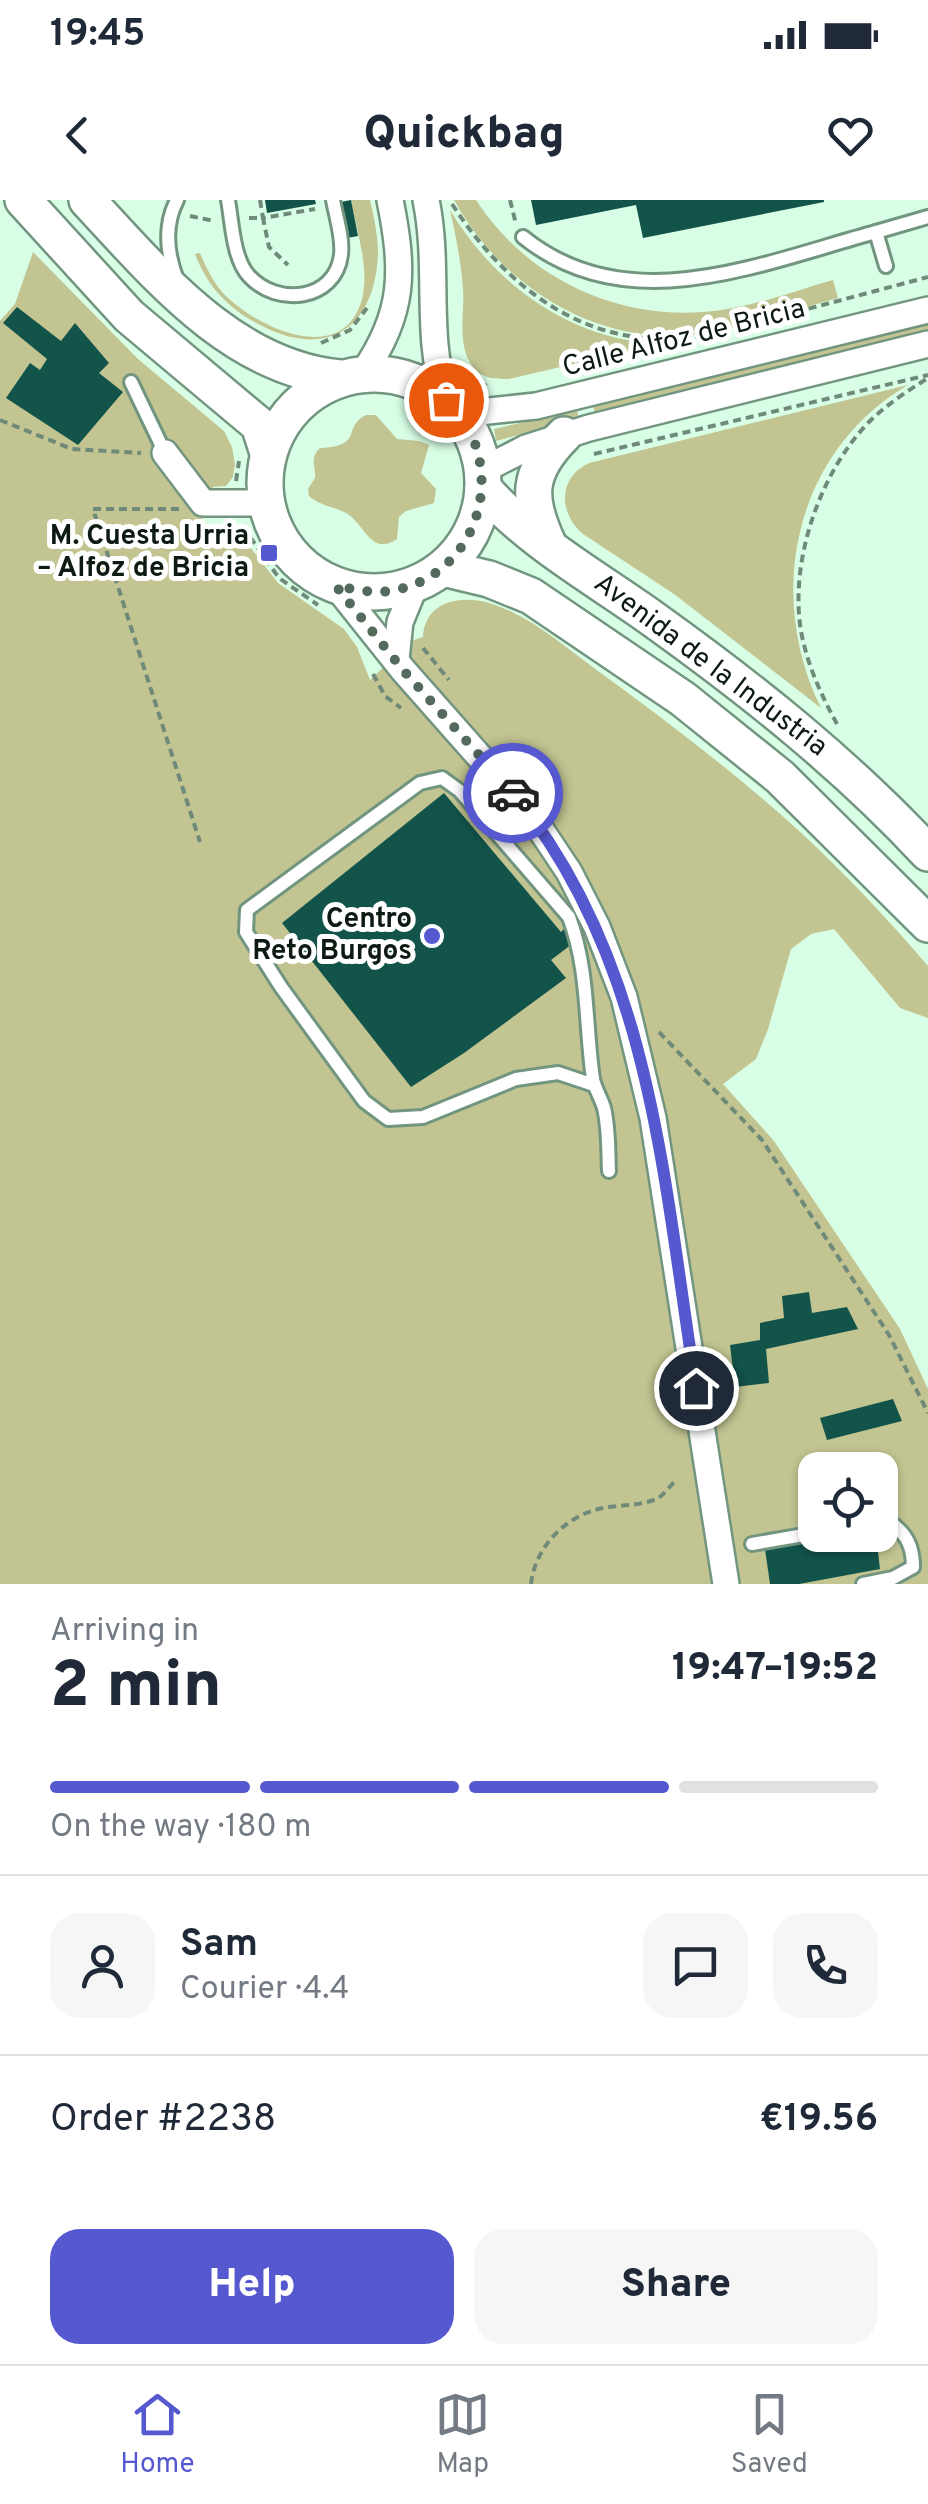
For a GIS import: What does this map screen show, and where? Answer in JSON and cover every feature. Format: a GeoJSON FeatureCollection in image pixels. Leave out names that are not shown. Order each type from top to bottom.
{"type":"FeatureCollection","features":[{"type":"Feature","properties":{"kind":"main road"},"geometry":{"type":"LineString","coordinates":[[23,200],[129,316],[259,425],[268,453]]}},
{"type":"Feature","properties":{"kind":"main road"},"geometry":{"type":"LineString","coordinates":[[86,200],[216,327],[262,356],[306,374],[390,374],[415,381],[450,403],[473,436],[483,479],[472,532],[429,576],[390,591],[363,592],[336,586],[312,573],[292,556],[276,534],[266,502],[264,471],[279,428],[295,407],[316,390],[352,376]]}},
{"type":"Feature","properties":{"kind":"main road"},"geometry":{"type":"LineString","coordinates":[[550,547],[536,517],[532,495],[536,469],[564,435]]}},
{"type":"Feature","properties":{"kind":"main road","name":"Avenida de la Industria"},"geometry":{"type":"LineString","coordinates":[[483,479],[516,522],[794,724],[928,853]]}},
{"type":"Feature","properties":{"kind":"main road","name":"Avenida de la Industria"},"geometry":{"type":"LineString","coordinates":[[429,576],[489,578],[531,596],[683,699],[780,777],[928,924]]}},
{"type":"Feature","properties":{"kind":"street"},"geometry":{"type":"LineString","coordinates":[[352,376],[388,332],[397,307],[400,261],[390,200]]}},
{"type":"Feature","properties":{"kind":"street"},"geometry":{"type":"LineString","coordinates":[[426,200],[434,252],[434,358],[450,403]]}},
{"type":"Feature","properties":{"kind":"street","name":"Calle Alfoz de Bricia"},"geometry":{"type":"LineString","coordinates":[[450,403],[479,412],[536,406],[928,310]]}},
{"type":"Feature","properties":{"kind":"street"},"geometry":{"type":"LineString","coordinates":[[483,479],[526,448],[564,435],[928,344]]}},
{"type":"Feature","properties":{"kind":"street"},"geometry":{"type":"LineString","coordinates":[[165,453],[203,503],[266,502]]}},
{"type":"Feature","properties":{"kind":"street"},"geometry":{"type":"LineString","coordinates":[[396,659],[400,622],[429,576]]}},
{"type":"Feature","properties":{"kind":"street"},"geometry":{"type":"LineString","coordinates":[[336,586],[531,815],[598,927],[624,997],[653,1118],[726,1584]]}},
{"type":"Feature","properties":{"kind":"street"},"geometry":{"type":"LineString","coordinates":[[716,1584],[722,1558]]}},
{"type":"Feature","properties":{"kind":"lane"},"geometry":{"type":"LineString","coordinates":[[177,200],[168,224],[169,252],[186,300]]}},
{"type":"Feature","properties":{"kind":"lane"},"geometry":{"type":"LineString","coordinates":[[228,200],[240,261],[249,276],[285,297],[318,290],[334,276],[341,256],[333,200]]}},
{"type":"Feature","properties":{"kind":"lane"},"geometry":{"type":"LineString","coordinates":[[523,237],[545,255],[572,268],[656,283],[703,278],[928,217]]}},
{"type":"Feature","properties":{"kind":"lane"},"geometry":{"type":"LineString","coordinates":[[876,232],[886,266]]}},
{"type":"Feature","properties":{"kind":"lane"},"geometry":{"type":"LineString","coordinates":[[131,382],[165,453]]}},
{"type":"Feature","properties":{"kind":"lane"},"geometry":{"type":"LineString","coordinates":[[594,1085],[558,1073],[516,1079],[423,1117],[388,1119],[364,1101],[280,987],[246,932],[247,910],[420,783],[442,778],[460,791],[569,917],[578,941],[587,998],[594,1085],[605,1113],[609,1171]]}},
{"type":"Feature","properties":{"kind":"lane"},"geometry":{"type":"LineString","coordinates":[[863,1584],[893,1578],[913,1567],[913,1551],[898,1529]]}},
{"type":"Feature","properties":{"kind":"lane"},"geometry":{"type":"LineString","coordinates":[[752,1544],[798,1535]]}},
{"type":"Feature","properties":{"kind":"path"},"geometry":{"type":"LineString","coordinates":[[260,200],[270,246],[288,264]]}},
{"type":"Feature","properties":{"kind":"path"},"geometry":{"type":"LineString","coordinates":[[264,218],[322,208],[320,200]]}},
{"type":"Feature","properties":{"kind":"path"},"geometry":{"type":"LineString","coordinates":[[450,200],[492,259],[526,290],[559,310],[615,334],[667,340],[708,336],[928,277]]}},
{"type":"Feature","properties":{"kind":"path"},"geometry":{"type":"LineString","coordinates":[[312,344],[330,342],[350,330],[372,300]]}},
{"type":"Feature","properties":{"kind":"path"},"geometry":{"type":"LineString","coordinates":[[459,354],[473,377],[486,386],[500,386]]}},
{"type":"Feature","properties":{"kind":"path"},"geometry":{"type":"LineString","coordinates":[[594,454],[928,376]]}},
{"type":"Feature","properties":{"kind":"path"},"geometry":{"type":"LineString","coordinates":[[842,734],[810,667],[800,628],[804,558],[827,484],[847,448],[872,419],[928,376]]}},
{"type":"Feature","properties":{"kind":"path"},"geometry":{"type":"LineString","coordinates":[[0,420],[72,449],[165,453]]}},
{"type":"Feature","properties":{"kind":"path"},"geometry":{"type":"LineString","coordinates":[[200,842],[93,510],[167,511],[203,503]]}},
{"type":"Feature","properties":{"kind":"path"},"geometry":{"type":"LineString","coordinates":[[420,644],[449,680]]}},
{"type":"Feature","properties":{"kind":"path"},"geometry":{"type":"LineString","coordinates":[[373,674],[386,696],[412,714]]}},
{"type":"Feature","properties":{"kind":"path"},"geometry":{"type":"LineString","coordinates":[[624,997],[762,1140],[890,1335],[928,1413]]}},
{"type":"Feature","properties":{"kind":"path"},"geometry":{"type":"LineString","coordinates":[[530,1584],[533,1566],[546,1545],[572,1520],[600,1509],[660,1497],[675,1481]]}},
{"type":"Feature","properties":{"kind":"green space"},"geometry":{"type":"Polygon","coordinates":[[[351,200],[370,200],[378,247],[375,279],[358,318],[344,330],[327,337],[308,339],[286,336],[250,320],[213,288],[195,254],[200,253],[223,293],[256,318],[297,335],[318,337],[337,332],[352,320],[364,287],[351,200]]]}},
{"type":"Feature","properties":{"kind":"green space"},"geometry":{"type":"Polygon","coordinates":[[[454,200],[476,200],[523,254],[551,275],[615,303],[685,313],[721,310],[833,280],[838,298],[703,334],[665,336],[628,332],[592,322],[527,285],[499,261],[454,200]]]}},
{"type":"Feature","properties":{"kind":"green space"},"geometry":{"type":"Polygon","coordinates":[[[450,210],[489,262],[538,303],[595,332],[659,344],[509,379],[481,374],[465,349],[462,279],[450,210]]]}},
{"type":"Feature","properties":{"kind":"green space"},"geometry":{"type":"Polygon","coordinates":[[[33,252],[138,359],[224,431],[232,447],[233,477],[226,486],[213,487],[201,516],[206,524],[240,534],[278,583],[344,629],[357,647],[370,680],[411,641],[423,637],[430,615],[447,603],[480,601],[519,616],[672,726],[773,808],[848,878],[928,966],[928,1018],[900,1008],[834,929],[811,934],[791,949],[756,1059],[723,1084],[774,1141],[900,1329],[928,1389],[928,1584],[0,1584],[0,321],[15,304],[33,252]]]}},
{"type":"Feature","properties":{"kind":"green space"},"geometry":{"type":"Polygon","coordinates":[[[928,322],[928,331],[595,413],[593,406],[928,322]]]}},
{"type":"Feature","properties":{"kind":"green space"},"geometry":{"type":"Polygon","coordinates":[[[908,385],[869,413],[838,448],[816,487],[801,529],[794,573],[795,619],[804,664],[821,708],[674,594],[583,534],[569,517],[567,487],[571,478],[589,463],[908,385]]]}},
{"type":"Feature","properties":{"kind":"green space"},"geometry":{"type":"Polygon","coordinates":[[[577,410],[579,419],[496,441],[494,429],[577,410]]]}},
{"type":"Feature","properties":{"kind":"green space"},"geometry":{"type":"Polygon","coordinates":[[[366,415],[376,415],[397,439],[429,445],[421,473],[436,489],[434,503],[399,517],[397,539],[388,544],[374,542],[346,513],[309,496],[317,452],[343,444],[366,415]]]}},
{"type":"Feature","properties":{"kind":"building"},"geometry":{"type":"Polygon","coordinates":[[[265,200],[315,200],[316,204],[267,213],[265,200]]]}},
{"type":"Feature","properties":{"kind":"building"},"geometry":{"type":"Polygon","coordinates":[[[351,200],[358,236],[347,238],[341,202],[351,200]]]}},
{"type":"Feature","properties":{"kind":"building"},"geometry":{"type":"Polygon","coordinates":[[[531,200],[824,202],[643,238],[636,205],[536,225],[531,200]]]}},
{"type":"Feature","properties":{"kind":"building"},"geometry":{"type":"Polygon","coordinates":[[[17,307],[61,341],[75,323],[109,363],[99,373],[123,392],[78,445],[6,398],[30,363],[40,370],[47,359],[3,323],[17,307]]]}},
{"type":"Feature","properties":{"kind":"building","name":"Centro Reto Burgos"},"geometry":{"type":"Polygon","coordinates":[[[444,793],[561,932],[565,928],[576,941],[551,960],[566,978],[411,1087],[282,923],[444,793]]]}},
{"type":"Feature","properties":{"kind":"building"},"geometry":{"type":"Polygon","coordinates":[[[809,1292],[812,1313],[847,1307],[858,1329],[766,1349],[769,1383],[735,1387],[730,1345],[760,1340],[760,1323],[784,1318],[782,1296],[809,1292]]]}},
{"type":"Feature","properties":{"kind":"building"},"geometry":{"type":"Polygon","coordinates":[[[893,1399],[902,1421],[827,1440],[820,1418],[893,1399]]]}},
{"type":"Feature","properties":{"kind":"building"},"geometry":{"type":"Polygon","coordinates":[[[798,1543],[798,1552],[878,1552],[880,1569],[799,1584],[770,1584],[765,1549],[798,1543]]]}},
{"type":"Feature","properties":{"kind":"way so far"},"geometry":{"type":"LineString","coordinates":[[446,400],[473,436],[483,470],[480,511],[472,532],[442,568],[416,584],[390,591],[363,592],[336,586],[403,670],[513,793]]}},
{"type":"Feature","properties":{"kind":"place","name":"M. Cuesta Urria – Alfoz de Bricia"},"geometry":{"type":"Point","coordinates":[269,553]}},
{"type":"Feature","properties":{"kind":"place","name":"Centro Reto Burgos"},"geometry":{"type":"Point","coordinates":[432,936]}},
{"type":"Feature","properties":{"kind":"route"},"geometry":{"type":"LineString","coordinates":[[513,793],[568,872],[598,927],[624,997],[653,1118],[696,1388]]}}]}
